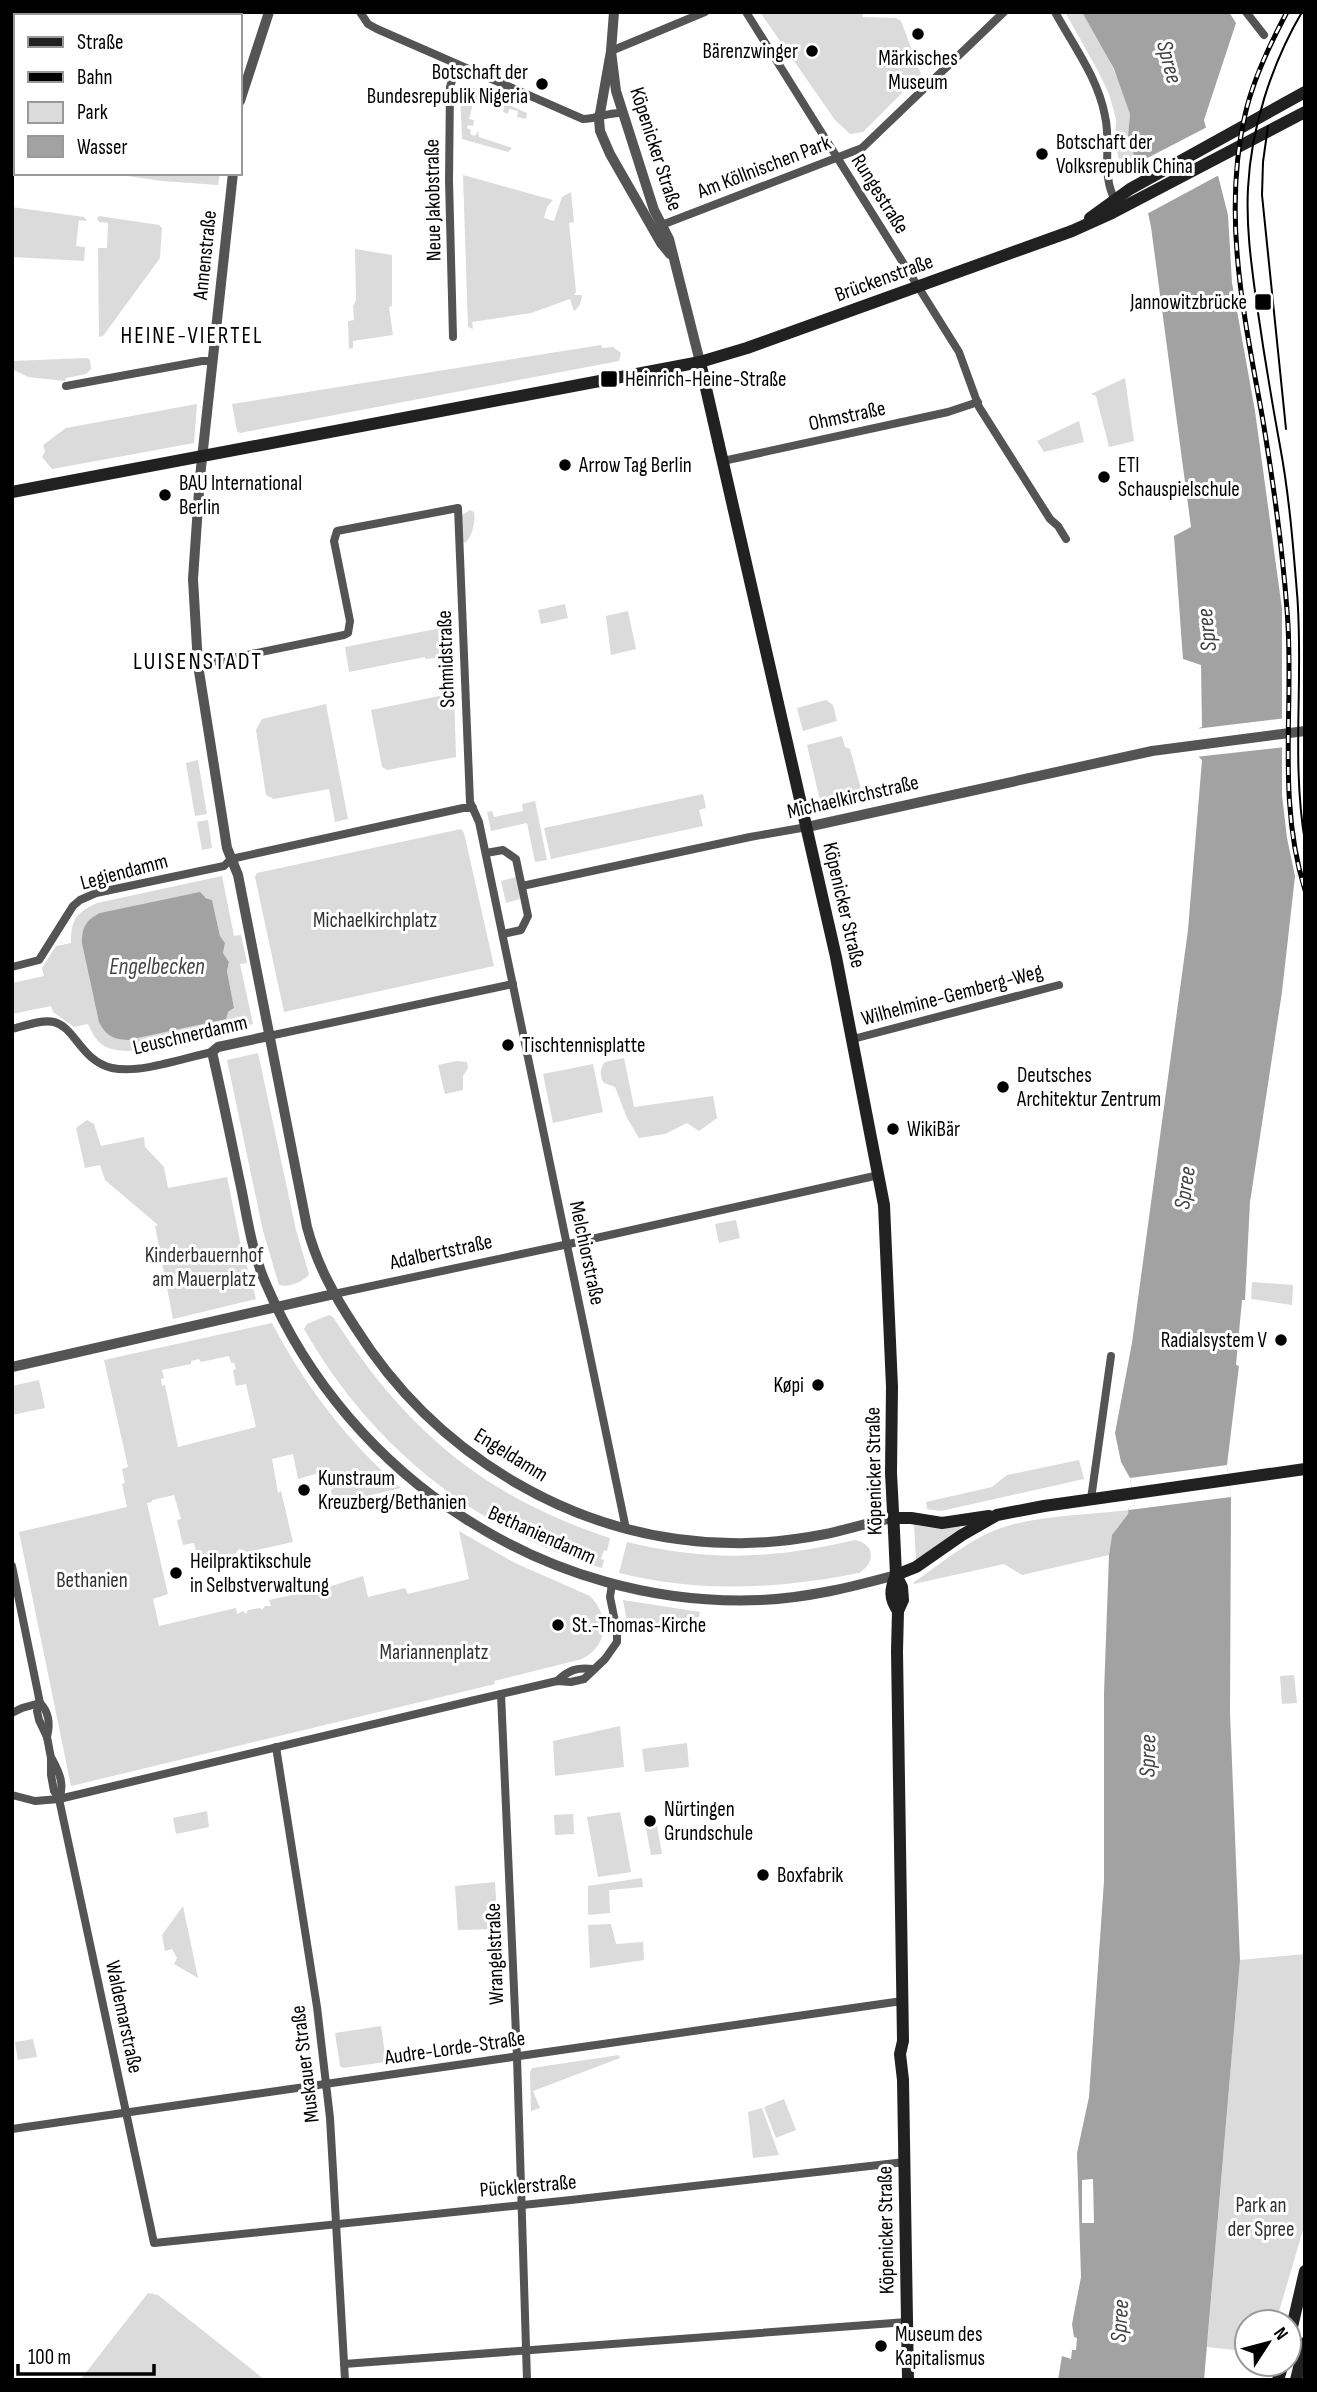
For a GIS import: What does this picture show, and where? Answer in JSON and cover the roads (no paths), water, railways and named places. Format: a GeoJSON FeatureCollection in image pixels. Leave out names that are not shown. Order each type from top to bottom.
{"type":"FeatureCollection","features":[{"type":"Feature","properties":{"kind":"main road"},"geometry":{"type":"LineString","coordinates":[[1133,194],[1305,92]]}},
{"type":"Feature","properties":{"kind":"main road"},"geometry":{"type":"LineString","coordinates":[[1133,194],[1216,157],[1305,112]]}},
{"type":"Feature","properties":{"kind":"main road","name":"Brückenstraße"},"geometry":{"type":"LineString","coordinates":[[700,362],[747,348],[1080,227],[1133,194]]}},
{"type":"Feature","properties":{"kind":"main road"},"geometry":{"type":"LineString","coordinates":[[12,492],[700,362]]}},
{"type":"Feature","properties":{"kind":"main road","name":"Köpenicker Straße"},"geometry":{"type":"LineString","coordinates":[[700,362],[807,827],[853,1039],[884,1205],[892,1387],[893,1518],[896,1575],[902,1587],[902,1600],[898,1611],[897,1677],[903,2041],[900,2060],[903,2080],[908,2380]]}},
{"type":"Feature","properties":{"kind":"main road","name":"Bethaniendamm"},"geometry":{"type":"LineString","coordinates":[[896,1575],[916,1567],[997,1515],[1305,1469]]}},
{"type":"Feature","properties":{"kind":"main road","name":"Engeldamm"},"geometry":{"type":"LineString","coordinates":[[893,1518],[943,1523],[997,1515]]}},
{"type":"Feature","properties":{"kind":"main road"},"geometry":{"type":"LineString","coordinates":[[1296,2308],[1305,2271]]}},
{"type":"Feature","properties":{"kind":"main road"},"geometry":{"type":"LineString","coordinates":[[1296,2380],[1305,2343]]}},
{"type":"Feature","properties":{"kind":"street"},"geometry":{"type":"LineString","coordinates":[[242,95],[269,12]]}},
{"type":"Feature","properties":{"kind":"street"},"geometry":{"type":"LineString","coordinates":[[360,12],[368,24],[377,29],[583,119],[599,119],[612,113],[622,113]]}},
{"type":"Feature","properties":{"kind":"street"},"geometry":{"type":"LineString","coordinates":[[599,119],[611,51],[614,12]]}},
{"type":"Feature","properties":{"kind":"street"},"geometry":{"type":"LineString","coordinates":[[611,51],[705,12]]}},
{"type":"Feature","properties":{"kind":"street","name":"Rungestraße"},"geometry":{"type":"LineString","coordinates":[[746,12],[960,352],[978,402],[1050,519],[1066,539]]}},
{"type":"Feature","properties":{"kind":"street","name":"Am Köllnischen Park"},"geometry":{"type":"LineString","coordinates":[[657,227],[862,148],[1004,12]]}},
{"type":"Feature","properties":{"kind":"street"},"geometry":{"type":"LineString","coordinates":[[1055,12],[1093,79],[1104,108],[1107,177],[1117,204]]}},
{"type":"Feature","properties":{"kind":"street"},"geometry":{"type":"LineString","coordinates":[[1246,12],[1264,35]]}},
{"type":"Feature","properties":{"kind":"street","name":"Köpenicker Straße"},"geometry":{"type":"LineString","coordinates":[[611,51],[616,91],[657,227]]}},
{"type":"Feature","properties":{"kind":"street","name":"Neue Jakobstraße"},"geometry":{"type":"LineString","coordinates":[[453,337],[449,180],[450,87],[457,64]]}},
{"type":"Feature","properties":{"kind":"street","name":"Köpenicker Straße"},"geometry":{"type":"LineString","coordinates":[[599,119],[606,146],[657,227],[669,239],[700,362]]}},
{"type":"Feature","properties":{"kind":"street","name":"Annenstraße"},"geometry":{"type":"LineString","coordinates":[[231,859],[198,665],[193,579],[202,457],[233,175]]}},
{"type":"Feature","properties":{"kind":"street"},"geometry":{"type":"LineString","coordinates":[[66,386],[202,360],[213,361]]}},
{"type":"Feature","properties":{"kind":"street","name":"Ohmstraße"},"geometry":{"type":"LineString","coordinates":[[723,461],[948,412],[978,402]]}},
{"type":"Feature","properties":{"kind":"street","name":"Schmidstraße"},"geometry":{"type":"LineString","coordinates":[[198,665],[348,633],[350,621],[334,541],[337,531],[458,508],[468,783],[473,808]]}},
{"type":"Feature","properties":{"kind":"street","name":"Michaelkirchstraße"},"geometry":{"type":"LineString","coordinates":[[522,886],[1152,751],[1305,732]]}},
{"type":"Feature","properties":{"kind":"street"},"geometry":{"type":"LineString","coordinates":[[463,808],[473,808],[478,816],[486,853],[513,984],[269,1036],[238,875],[231,859],[463,808]]}},
{"type":"Feature","properties":{"kind":"street"},"geometry":{"type":"LineString","coordinates":[[486,853],[503,850],[516,859],[522,886],[528,916],[521,930],[503,934]]}},
{"type":"Feature","properties":{"kind":"street","name":"Legiendamm"},"geometry":{"type":"LineString","coordinates":[[12,967],[39,960],[73,906],[87,896],[221,866],[231,859]]}},
{"type":"Feature","properties":{"kind":"street","name":"Melchiorstraße"},"geometry":{"type":"LineString","coordinates":[[513,984],[626,1529]]}},
{"type":"Feature","properties":{"kind":"street","name":"Wilhelmine-Gemberg-Weg"},"geometry":{"type":"LineString","coordinates":[[853,1039],[1059,985]]}},
{"type":"Feature","properties":{"kind":"street","name":"Leuschnerdamm"},"geometry":{"type":"LineString","coordinates":[[12,1029],[46,1022],[58,1023],[83,1051],[101,1064],[115,1068],[136,1068],[212,1052],[218,1048],[269,1036]]}},
{"type":"Feature","properties":{"kind":"street","name":"Engeldamm"},"geometry":{"type":"LineString","coordinates":[[269,1036],[309,1234],[320,1269],[390,1378],[426,1416],[468,1452],[536,1495],[580,1515],[626,1529],[696,1541],[761,1543],[817,1536],[893,1518]]}},
{"type":"Feature","properties":{"kind":"street","name":"Bethaniendamm"},"geometry":{"type":"LineString","coordinates":[[212,1052],[254,1250],[267,1286],[301,1349],[339,1404],[370,1440],[418,1485],[464,1520],[517,1549],[568,1571],[612,1584],[680,1597],[761,1600],[812,1594],[896,1575]]}},
{"type":"Feature","properties":{"kind":"street","name":"Adalbertstraße"},"geometry":{"type":"LineString","coordinates":[[12,1367],[879,1175]]}},
{"type":"Feature","properties":{"kind":"street"},"geometry":{"type":"LineString","coordinates":[[1091,1499],[1111,1356]]}},
{"type":"Feature","properties":{"kind":"street","name":"Waldemarstraße"},"geometry":{"type":"LineString","coordinates":[[12,1566],[40,1703],[37,1711],[47,1737],[54,1791],[60,1799],[154,2243]]}},
{"type":"Feature","properties":{"kind":"street"},"geometry":{"type":"LineString","coordinates":[[12,1795],[35,1801],[60,1799],[557,1681],[584,1679],[617,1642],[610,1597],[612,1584]]}},
{"type":"Feature","properties":{"kind":"street","name":"Wrangelstraße"},"geometry":{"type":"LineString","coordinates":[[501,1694],[517,2057],[527,2380]]}},
{"type":"Feature","properties":{"kind":"street"},"geometry":{"type":"LineString","coordinates":[[12,1713],[40,1703]]}},
{"type":"Feature","properties":{"kind":"street","name":"Muskauer Straße"},"geometry":{"type":"LineString","coordinates":[[276,1747],[317,2007],[330,2118],[345,2380]]}},
{"type":"Feature","properties":{"kind":"street","name":"Audre-Lorde-Straße"},"geometry":{"type":"LineString","coordinates":[[12,2129],[902,2001]]}},
{"type":"Feature","properties":{"kind":"street","name":"Pücklerstraße"},"geometry":{"type":"LineString","coordinates":[[154,2243],[905,2162]]}},
{"type":"Feature","properties":{"kind":"street"},"geometry":{"type":"LineString","coordinates":[[344,2364],[907,2322]]}},
{"type":"Feature","properties":{"kind":"water","name":"Spree"},"geometry":{"type":"Polygon","coordinates":[[[1082,12],[1229,12],[1236,23],[1204,120],[1228,215],[1232,283],[1255,411],[1282,609],[1282,795],[1295,876],[1282,992],[1250,1202],[1245,1300],[1242,1300],[1236,1365],[1239,1366],[1227,1465],[1231,1497],[1230,1713],[1240,1960],[1204,2380],[1058,2380],[1062,2356],[1071,2359],[1072,2350],[1076,2350],[1077,2338],[1074,2337],[1072,2324],[1081,2277],[1077,2153],[1089,2097],[1104,1881],[1104,1693],[1109,1555],[1112,1535],[1128,1514],[1129,1507],[1135,1505],[1130,1478],[1121,1462],[1115,1433],[1132,1343],[1188,930],[1202,760],[1199,757],[1199,728],[1202,727],[1201,665],[1183,659],[1174,536],[1191,527],[1151,227],[1128,136],[1130,114],[1114,69],[1082,12]]]}},
{"type":"Feature","properties":{"kind":"water","name":"Engelbecken"},"geometry":{"type":"Polygon","coordinates":[[[200,892],[212,900],[220,936],[225,943],[223,953],[229,962],[227,971],[234,1008],[228,1012],[226,1019],[128,1040],[110,1036],[99,1022],[82,943],[86,925],[100,913],[200,892]]]}},
{"type":"Feature","properties":{"kind":"tram line"},"geometry":{"type":"LineString","coordinates":[[1302,12],[1281,53],[1264,97],[1253,143],[1248,202],[1254,285],[1286,482],[1294,556],[1299,624],[1299,780],[1305,842]]}},
{"type":"Feature","properties":{"kind":"tram line"},"geometry":{"type":"LineString","coordinates":[[1268,126],[1262,195],[1286,429]]}},
{"type":"Feature","properties":{"kind":"railway"},"geometry":{"type":"LineString","coordinates":[[1287,12],[1263,62],[1245,115],[1235,190],[1238,265],[1283,561],[1289,645],[1288,750],[1291,821],[1305,890]]}},
{"type":"Feature","properties":{"kind":"place","name":"Märkisches Museum"},"geometry":{"type":"Point","coordinates":[918,34]}},
{"type":"Feature","properties":{"kind":"place","name":"Bärenzwinger"},"geometry":{"type":"Point","coordinates":[812,51]}},
{"type":"Feature","properties":{"kind":"place","name":"Botschaft der Bundesrepublik Nigeria"},"geometry":{"type":"Point","coordinates":[542,84]}},
{"type":"Feature","properties":{"kind":"place","name":"Botschaft der Volksrepublik China"},"geometry":{"type":"Point","coordinates":[1042,154]}},
{"type":"Feature","properties":{"kind":"place","name":"Jannowitzbrücke"},"geometry":{"type":"Point","coordinates":[1263,302]}},
{"type":"Feature","properties":{"kind":"place","name":"Heinrich-Heine-Straße"},"geometry":{"type":"Point","coordinates":[609,379]}},
{"type":"Feature","properties":{"kind":"place","name":"Arrow Tag Berlin"},"geometry":{"type":"Point","coordinates":[565,465]}},
{"type":"Feature","properties":{"kind":"place","name":"ETI Schauspielschule"},"geometry":{"type":"Point","coordinates":[1104,477]}},
{"type":"Feature","properties":{"kind":"place","name":"BAU International Berlin"},"geometry":{"type":"Point","coordinates":[165,495]}},
{"type":"Feature","properties":{"kind":"place","name":"Tischtennisplatte"},"geometry":{"type":"Point","coordinates":[508,1045]}},
{"type":"Feature","properties":{"kind":"place","name":"Deutsches Architektur Zentrum"},"geometry":{"type":"Point","coordinates":[1003,1087]}},
{"type":"Feature","properties":{"kind":"place","name":"WikiBär"},"geometry":{"type":"Point","coordinates":[893,1129]}},
{"type":"Feature","properties":{"kind":"place","name":"Radialsystem V"},"geometry":{"type":"Point","coordinates":[1281,1340]}},
{"type":"Feature","properties":{"kind":"place","name":"Køpi"},"geometry":{"type":"Point","coordinates":[818,1385]}},
{"type":"Feature","properties":{"kind":"place","name":"Kunstraum Kreuzberg/Bethanien"},"geometry":{"type":"Point","coordinates":[304,1490]}},
{"type":"Feature","properties":{"kind":"place","name":"Heilpraktikschule in Selbstverwaltung"},"geometry":{"type":"Point","coordinates":[176,1573]}},
{"type":"Feature","properties":{"kind":"place","name":"St.-Thomas-Kirche"},"geometry":{"type":"Point","coordinates":[558,1625]}},
{"type":"Feature","properties":{"kind":"place","name":"Nürtingen Grundschule"},"geometry":{"type":"Point","coordinates":[650,1821]}},
{"type":"Feature","properties":{"kind":"place","name":"Boxfabrik"},"geometry":{"type":"Point","coordinates":[763,1875]}},
{"type":"Feature","properties":{"kind":"place","name":"Museum des Kapitalismus"},"geometry":{"type":"Point","coordinates":[881,2346]}},
{"type":"Feature","properties":{"kind":"district","name":"HEINE-VIERTEL"},"geometry":{"type":"Point","coordinates":[192,336]}},
{"type":"Feature","properties":{"kind":"district","name":"LUISENSTADT"},"geometry":{"type":"Point","coordinates":[198,661]}},
{"type":"Feature","properties":{"kind":"park label","name":"Michaelkirchplatz"},"geometry":{"type":"Point","coordinates":[375,920]}},
{"type":"Feature","properties":{"kind":"park label","name":"Kinderbauernhof am Mauerplatz"},"geometry":{"type":"Point","coordinates":[204,1267]}},
{"type":"Feature","properties":{"kind":"park label","name":"Bethanien"},"geometry":{"type":"Point","coordinates":[92,1580]}},
{"type":"Feature","properties":{"kind":"park label","name":"Mariannenplatz"},"geometry":{"type":"Point","coordinates":[434,1652]}},
{"type":"Feature","properties":{"kind":"park label","name":"Park an der Spree"},"geometry":{"type":"Point","coordinates":[1261,2217]}}]}
